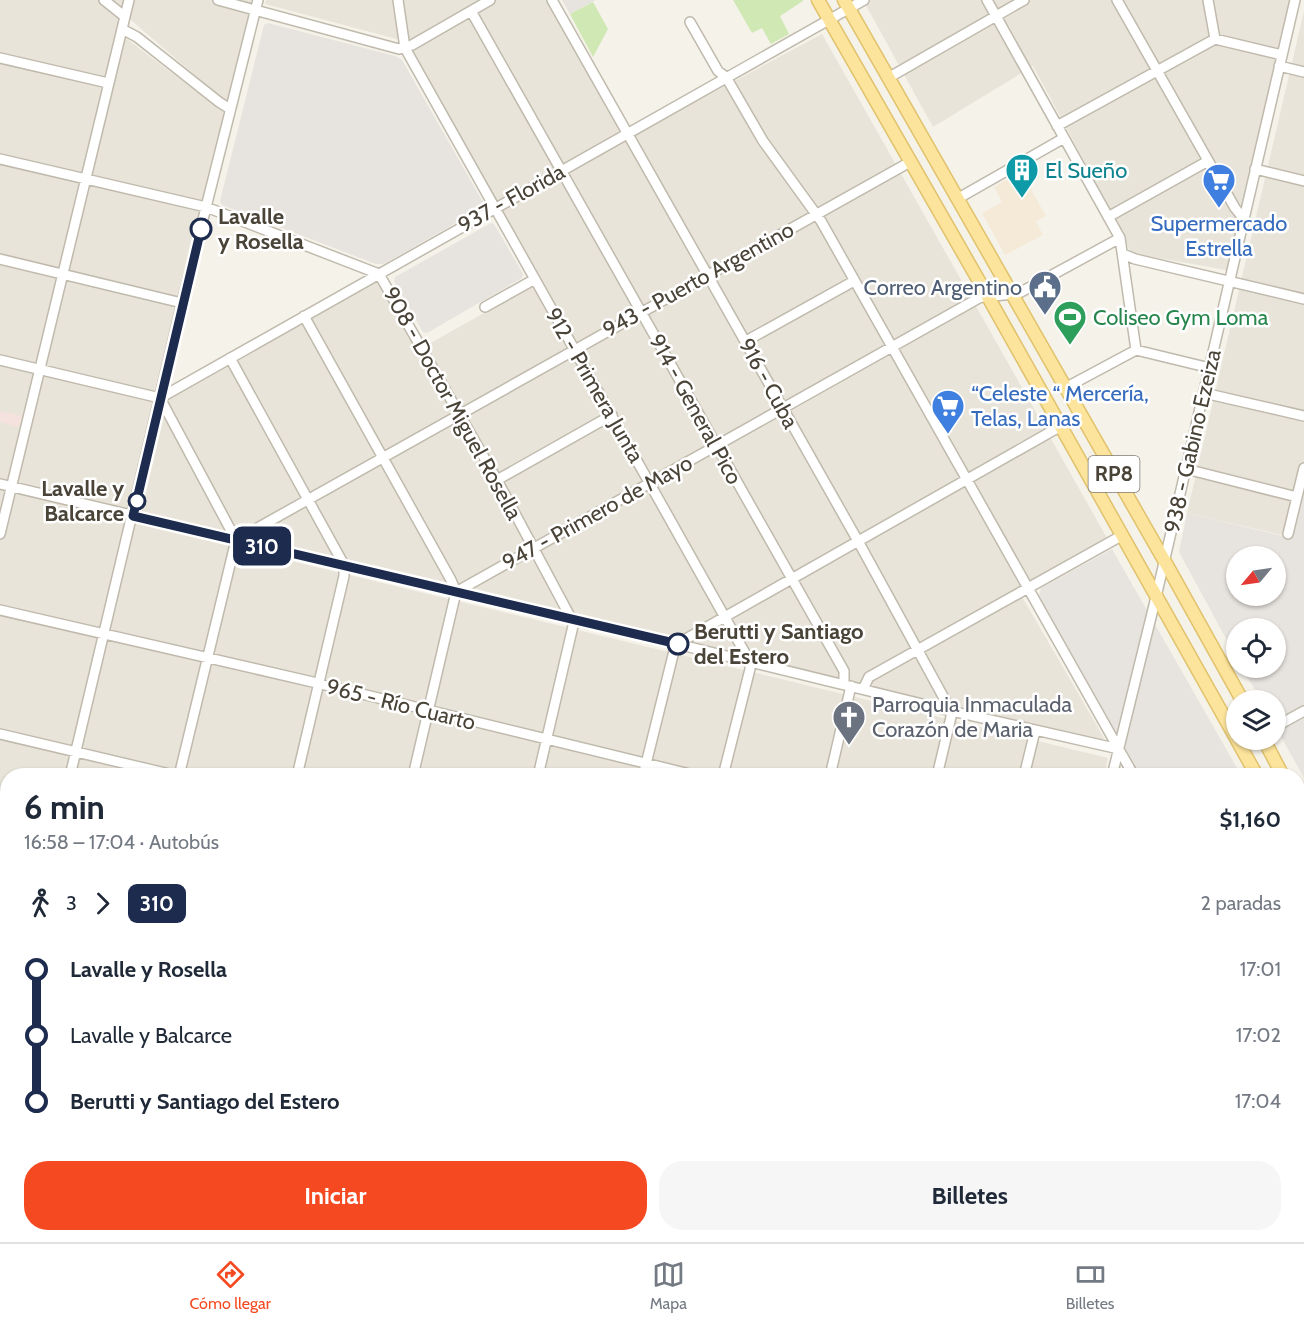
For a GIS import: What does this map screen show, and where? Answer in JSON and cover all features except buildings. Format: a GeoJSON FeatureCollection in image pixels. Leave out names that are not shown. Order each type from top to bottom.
{"type":"FeatureCollection","features":[{"type":"Feature","properties":{"kind":"main road","name":"RP8"},"geometry":{"type":"LineString","coordinates":[[818,0],[1226,720]]}},
{"type":"Feature","properties":{"kind":"main road","name":"RP8"},"geometry":{"type":"LineString","coordinates":[[846,4],[1236,690]]}},
{"type":"Feature","properties":{"kind":"main road","name":"RP8"},"geometry":{"type":"LineString","coordinates":[[1243,750],[1253,768]]}},
{"type":"Feature","properties":{"kind":"main road"},"geometry":{"type":"LineString","coordinates":[[1269,750],[1279,768]]}},
{"type":"Feature","properties":{"kind":"street"},"geometry":{"type":"LineString","coordinates":[[104,0],[124,16]]}},
{"type":"Feature","properties":{"kind":"street"},"geometry":{"type":"LineString","coordinates":[[0,534],[84,178],[129,0]]}},
{"type":"Feature","properties":{"kind":"street"},"geometry":{"type":"LineString","coordinates":[[218,0],[257,5],[402,48],[490,0]]}},
{"type":"Feature","properties":{"kind":"street","name":"912 - Primera Junta"},"geometry":{"type":"LineString","coordinates":[[398,0],[402,48],[495,207],[750,662]]}},
{"type":"Feature","properties":{"kind":"street","name":"916 - Cuba"},"geometry":{"type":"LineString","coordinates":[[552,0],[746,341],[951,711]]}},
{"type":"Feature","properties":{"kind":"street","name":"937 - Florida"},"geometry":{"type":"LineString","coordinates":[[160,398],[829,20],[846,4],[864,0]]}},
{"type":"Feature","properties":{"kind":"street"},"geometry":{"type":"LineString","coordinates":[[987,0],[1120,238],[1136,350]]}},
{"type":"Feature","properties":{"kind":"street"},"geometry":{"type":"LineString","coordinates":[[888,78],[1024,0]]}},
{"type":"Feature","properties":{"kind":"street"},"geometry":{"type":"LineString","coordinates":[[1117,0],[1235,208],[1244,219]]}},
{"type":"Feature","properties":{"kind":"street"},"geometry":{"type":"LineString","coordinates":[[1208,0],[1215,39]]}},
{"type":"Feature","properties":{"kind":"street","name":"938 - Gabino Ezeiza"},"geometry":{"type":"LineString","coordinates":[[1114,768],[1295,0]]}},
{"type":"Feature","properties":{"kind":"street"},"geometry":{"type":"LineString","coordinates":[[72,768],[182,303],[257,5]]}},
{"type":"Feature","properties":{"kind":"street","name":"914 - General Pico"},"geometry":{"type":"LineString","coordinates":[[471,11],[844,671],[847,685]]}},
{"type":"Feature","properties":{"kind":"street"},"geometry":{"type":"LineString","coordinates":[[690,22],[718,71],[726,77],[763,141],[816,213],[1130,768]]}},
{"type":"Feature","properties":{"kind":"street"},"geometry":{"type":"LineString","coordinates":[[122,29],[137,37],[230,109]]}},
{"type":"Feature","properties":{"kind":"street"},"geometry":{"type":"LineString","coordinates":[[1057,126],[1215,39],[1282,55]]}},
{"type":"Feature","properties":{"kind":"street"},"geometry":{"type":"LineString","coordinates":[[0,58],[108,83]]}},
{"type":"Feature","properties":{"kind":"street"},"geometry":{"type":"LineString","coordinates":[[1280,66],[1304,72]]}},
{"type":"Feature","properties":{"kind":"street"},"geometry":{"type":"LineString","coordinates":[[957,199],[1064,138]]}},
{"type":"Feature","properties":{"kind":"street","name":"908 - Doctor Miguel Rosella"},"geometry":{"type":"LineString","coordinates":[[0,159],[206,207],[379,274],[497,480],[572,620]]}},
{"type":"Feature","properties":{"kind":"street"},"geometry":{"type":"LineString","coordinates":[[1108,217],[1208,161]]}},
{"type":"Feature","properties":{"kind":"street","name":"943 - Puerto Argentino"},"geometry":{"type":"LineString","coordinates":[[236,540],[910,162]]}},
{"type":"Feature","properties":{"kind":"street"},"geometry":{"type":"LineString","coordinates":[[1255,169],[1304,181]]}},
{"type":"Feature","properties":{"kind":"street","name":"947 - Primero de Mayo"},"geometry":{"type":"LineString","coordinates":[[456,592],[979,298],[1021,292],[1120,238]]}},
{"type":"Feature","properties":{"kind":"street"},"geometry":{"type":"LineString","coordinates":[[1123,254],[1135,259],[1304,299]]}},
{"type":"Feature","properties":{"kind":"street"},"geometry":{"type":"LineString","coordinates":[[0,259],[182,303]]}},
{"type":"Feature","properties":{"kind":"street"},"geometry":{"type":"LineString","coordinates":[[485,307],[535,279]]}},
{"type":"Feature","properties":{"kind":"street"},"geometry":{"type":"LineString","coordinates":[[746,341],[854,281]]}},
{"type":"Feature","properties":{"kind":"street"},"geometry":{"type":"LineString","coordinates":[[304,316],[384,457],[456,592],[415,768]]}},
{"type":"Feature","properties":{"kind":"street"},"geometry":{"type":"LineString","coordinates":[[1065,388],[1136,350],[1210,368]]}},
{"type":"Feature","properties":{"kind":"street"},"geometry":{"type":"LineString","coordinates":[[230,358],[344,565],[344,576],[299,768]]}},
{"type":"Feature","properties":{"kind":"street"},"geometry":{"type":"LineString","coordinates":[[0,360],[160,398],[236,540],[180,768]]}},
{"type":"Feature","properties":{"kind":"street"},"geometry":{"type":"LineString","coordinates":[[1204,393],[1304,417]]}},
{"type":"Feature","properties":{"kind":"street"},"geometry":{"type":"LineString","coordinates":[[497,480],[612,416]]}},
{"type":"Feature","properties":{"kind":"street"},"geometry":{"type":"LineString","coordinates":[[645,768],[674,651],[678,644],[1061,426]]}},
{"type":"Feature","properties":{"kind":"street"},"geometry":{"type":"LineString","coordinates":[[1288,534],[1304,468]]}},
{"type":"Feature","properties":{"kind":"street"},"geometry":{"type":"LineString","coordinates":[[1186,469],[1297,497]]}},
{"type":"Feature","properties":{"kind":"street"},"geometry":{"type":"LineString","coordinates":[[0,484],[1035,731],[1119,748]]}},
{"type":"Feature","properties":{"kind":"street"},"geometry":{"type":"LineString","coordinates":[[863,689],[869,677],[1121,536]]}},
{"type":"Feature","properties":{"kind":"street","name":"965 - Río Cuarto"},"geometry":{"type":"LineString","coordinates":[[0,610],[318,683],[666,768]]}},
{"type":"Feature","properties":{"kind":"street"},"geometry":{"type":"LineString","coordinates":[[540,768],[573,626],[572,620]]}},
{"type":"Feature","properties":{"kind":"street"},"geometry":{"type":"LineString","coordinates":[[725,768],[750,662]]}},
{"type":"Feature","properties":{"kind":"street"},"geometry":{"type":"LineString","coordinates":[[831,768],[847,685]]}},
{"type":"Feature","properties":{"kind":"street"},"geometry":{"type":"LineString","coordinates":[[939,768],[951,711]]}},
{"type":"Feature","properties":{"kind":"street"},"geometry":{"type":"LineString","coordinates":[[1286,721],[1304,711]]}},
{"type":"Feature","properties":{"kind":"street"},"geometry":{"type":"LineString","coordinates":[[1026,768],[1035,731]]}},
{"type":"Feature","properties":{"kind":"street"},"geometry":{"type":"LineString","coordinates":[[0,734],[144,768]]}},
{"type":"Feature","properties":{"kind":"shaded area"},"geometry":{"type":"Polygon","coordinates":[[[0,0],[98,0],[121,20],[119,33],[226,114],[125,521],[1108,758],[1106,768],[0,768],[0,0]]]}},
{"type":"Feature","properties":{"kind":"shaded area"},"geometry":{"type":"Polygon","coordinates":[[[108,0],[254,0],[227,103],[108,0]]]}},
{"type":"Feature","properties":{"kind":"shaded area"},"geometry":{"type":"Polygon","coordinates":[[[266,0],[549,0],[625,140],[822,34],[1107,538],[1017,588],[1104,738],[1101,741],[867,687],[754,660],[688,640],[475,593],[140,512],[165,397],[379,280],[418,350],[541,281],[408,42],[265,4],[266,0]]]}},
{"type":"Feature","properties":{"kind":"shaded area"},"geometry":{"type":"Polygon","coordinates":[[[562,0],[596,0],[570,14],[562,0]]]}},
{"type":"Feature","properties":{"kind":"shaded area"},"geometry":{"type":"Polygon","coordinates":[[[863,0],[1290,0],[1226,270],[1131,253],[1109,207],[1033,66],[933,127],[863,0]]]}},
{"type":"Feature","properties":{"kind":"shaded area"},"geometry":{"type":"Polygon","coordinates":[[[1304,11],[1304,483],[1286,536],[1187,513],[1304,11]]]}},
{"type":"Feature","properties":{"kind":"shaded area"},"geometry":{"type":"Polygon","coordinates":[[[268,23],[395,56],[402,60],[484,204],[482,208],[384,264],[376,264],[222,205],[220,201],[264,25],[268,23]]]}},
{"type":"Feature","properties":{"kind":"shaded area","name":"El Sueño"},"geometry":{"type":"Polygon","coordinates":[[[1021,171],[1046,216],[1036,221],[1043,235],[1005,255],[982,213],[1002,202],[994,187],[1021,171]]]}},
{"type":"Feature","properties":{"kind":"shaded area"},"geometry":{"type":"Polygon","coordinates":[[[491,223],[494,224],[523,274],[522,278],[427,333],[423,332],[394,281],[395,277],[491,223]]]}},
{"type":"Feature","properties":{"kind":"shaded area"},"geometry":{"type":"Polygon","coordinates":[[[0,411],[22,416],[19,427],[0,422],[0,411]]]}},
{"type":"Feature","properties":{"kind":"shaded area"},"geometry":{"type":"Polygon","coordinates":[[[1304,483],[1304,768],[1298,768],[1286,746],[1286,690],[1255,690],[1248,678],[1286,678],[1286,618],[1226,618],[1226,639],[1179,552],[1187,513],[1291,538],[1304,483]]]}},
{"type":"Feature","properties":{"kind":"shaded area"},"geometry":{"type":"Polygon","coordinates":[[[1112,549],[1237,768],[1136,768],[1039,596],[1041,588],[1112,549]]]}},
{"type":"Feature","properties":{"kind":"green space"},"geometry":{"type":"Polygon","coordinates":[[[733,0],[803,1],[780,16],[789,34],[771,44],[762,28],[752,33],[733,0]]]}},
{"type":"Feature","properties":{"kind":"green space"},"geometry":{"type":"Polygon","coordinates":[[[593,2],[608,29],[593,57],[570,14],[593,2]]]}},
{"type":"Feature","properties":{"kind":"waterway"},"geometry":{"type":"LineString","coordinates":[[0,1090],[0,1095]]}},
{"type":"Feature","properties":{"kind":"bus line","name":"310"},"geometry":{"type":"LineString","coordinates":[[201,229],[133,516],[678,644]]}},
{"type":"Feature","properties":{"kind":"place","name":"El Sueño"},"geometry":{"type":"Point","coordinates":[1022,199]}},
{"type":"Feature","properties":{"kind":"place","name":"Supermercado Estrella"},"geometry":{"type":"Point","coordinates":[1219,209]}},
{"type":"Feature","properties":{"kind":"place","name":"Lavalle y Rosella"},"geometry":{"type":"Point","coordinates":[201,229]}},
{"type":"Feature","properties":{"kind":"place","name":"Correo Argentino"},"geometry":{"type":"Point","coordinates":[1045,316]}},
{"type":"Feature","properties":{"kind":"place","name":"Coliseo Gym Loma"},"geometry":{"type":"Point","coordinates":[1070,346]}},
{"type":"Feature","properties":{"kind":"place","name":"“Celeste “ Mercería, Telas, Lanas"},"geometry":{"type":"Point","coordinates":[948,435]}},
{"type":"Feature","properties":{"kind":"place","name":"Lavalle y Balcarce"},"geometry":{"type":"Point","coordinates":[137,501]}},
{"type":"Feature","properties":{"kind":"place","name":"Berutti y Santiago del Estero"},"geometry":{"type":"Point","coordinates":[678,644]}},
{"type":"Feature","properties":{"kind":"place","name":"Parroquia Inmaculada Corazón de Maria"},"geometry":{"type":"Point","coordinates":[849,746]}}]}
